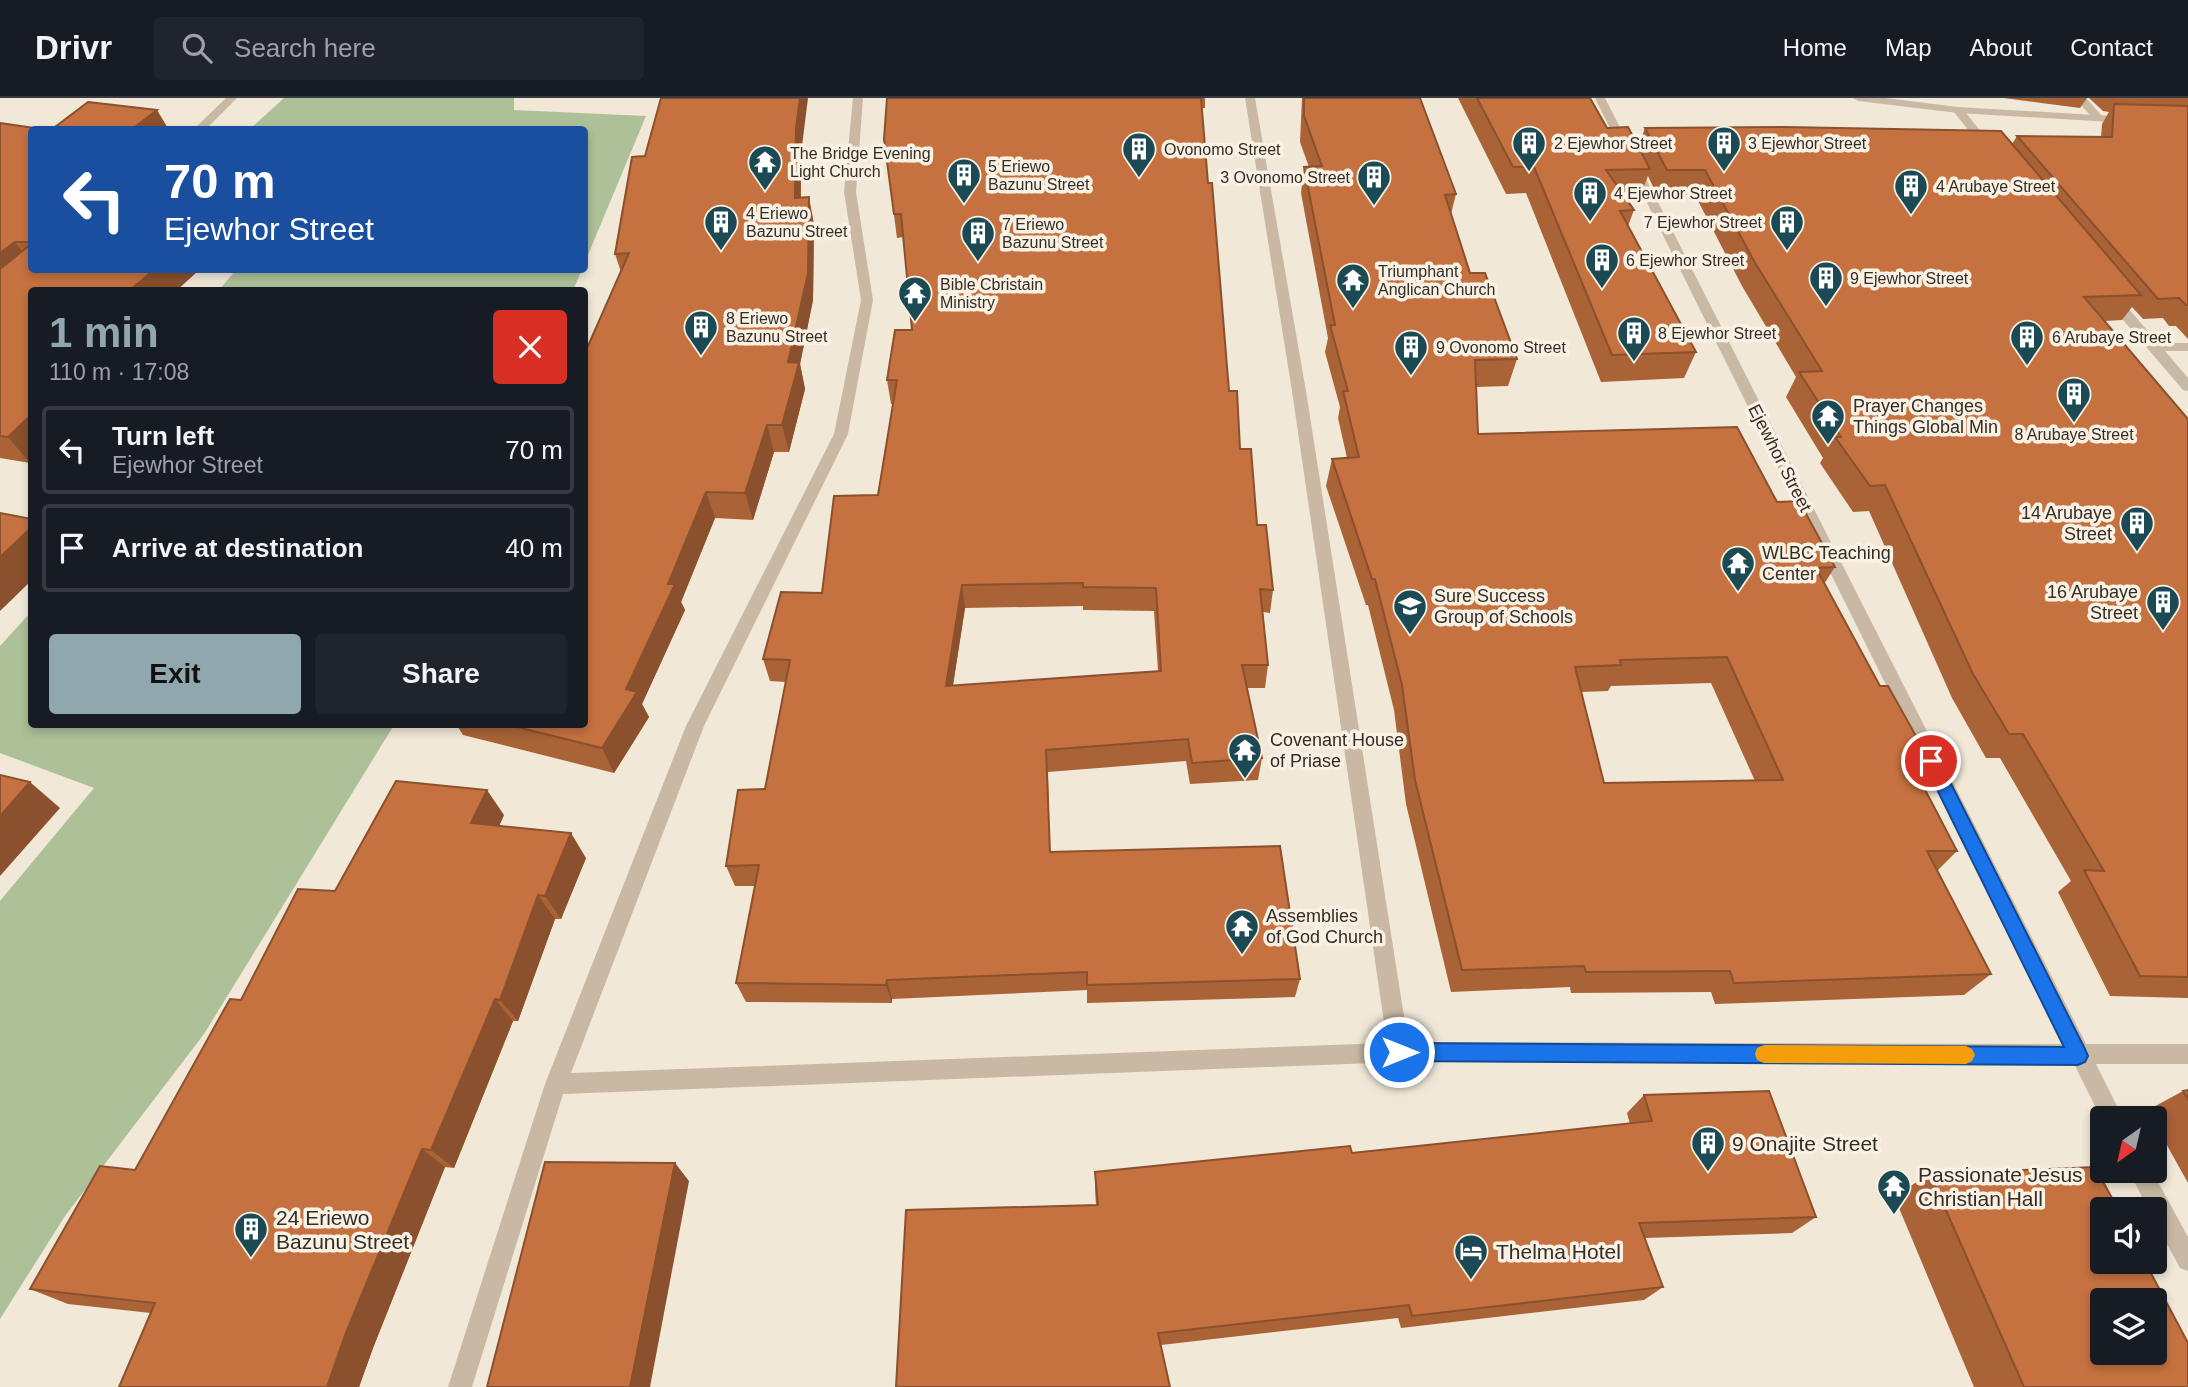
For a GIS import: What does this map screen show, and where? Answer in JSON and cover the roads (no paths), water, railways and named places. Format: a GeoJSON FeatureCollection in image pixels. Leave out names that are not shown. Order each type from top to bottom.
{"type":"FeatureCollection","features":[{"type":"Feature","properties":{"kind":"street"},"geometry":{"type":"LineString","coordinates":[[202,126],[232,98]]}},
{"type":"Feature","properties":{"kind":"street"},"geometry":{"type":"LineString","coordinates":[[460,1387],[556,1084],[695,726],[841,434],[867,300],[850,192],[858,98]]}},
{"type":"Feature","properties":{"kind":"street"},"geometry":{"type":"LineString","coordinates":[[1250,98],[1297,378],[1399,1052]]}},
{"type":"Feature","properties":{"kind":"street","name":"Ejewhor Street"},"geometry":{"type":"LineString","coordinates":[[1600,98],[2105,1106]]}},
{"type":"Feature","properties":{"kind":"street"},"geometry":{"type":"LineString","coordinates":[[1857,98],[1958,110],[2137,120]]}},
{"type":"Feature","properties":{"kind":"street"},"geometry":{"type":"LineString","coordinates":[[2080,98],[2099,119]]}},
{"type":"Feature","properties":{"kind":"street"},"geometry":{"type":"LineString","coordinates":[[1958,110],[1998,160]]}},
{"type":"Feature","properties":{"kind":"street"},"geometry":{"type":"LineString","coordinates":[[2100,284],[2188,387]]}},
{"type":"Feature","properties":{"kind":"street"},"geometry":{"type":"LineString","coordinates":[[2153,347],[2188,347]]}},
{"type":"Feature","properties":{"kind":"street"},"geometry":{"type":"LineString","coordinates":[[556,1084],[1399,1052],[2078,1056],[2188,1054]]}},
{"type":"Feature","properties":{"kind":"street"},"geometry":{"type":"LineString","coordinates":[[2146,1183],[2188,1260]]}},
{"type":"Feature","properties":{"kind":"place","name":"2 Ejewhor Street"},"geometry":{"type":"Point","coordinates":[1529,173]}},
{"type":"Feature","properties":{"kind":"place","name":"3 Ejewhor Street"},"geometry":{"type":"Point","coordinates":[1724,173]}},
{"type":"Feature","properties":{"kind":"place","name":"Ovonomo Street"},"geometry":{"type":"Point","coordinates":[1139,179]}},
{"type":"Feature","properties":{"kind":"place","name":"The Bridge Evening Light Church"},"geometry":{"type":"Point","coordinates":[765,192]}},
{"type":"Feature","properties":{"kind":"place","name":"5 Eriewo Bazunu Street"},"geometry":{"type":"Point","coordinates":[964,205]}},
{"type":"Feature","properties":{"kind":"place","name":"3 Ovonomo Street"},"geometry":{"type":"Point","coordinates":[1374,207]}},
{"type":"Feature","properties":{"kind":"place","name":"4 Arubaye Street"},"geometry":{"type":"Point","coordinates":[1911,216]}},
{"type":"Feature","properties":{"kind":"place","name":"4 Ejewhor Street"},"geometry":{"type":"Point","coordinates":[1590,223]}},
{"type":"Feature","properties":{"kind":"place","name":"4 Eriewo Bazunu Street"},"geometry":{"type":"Point","coordinates":[721,252]}},
{"type":"Feature","properties":{"kind":"place","name":"7 Ejewhor Street"},"geometry":{"type":"Point","coordinates":[1787,252]}},
{"type":"Feature","properties":{"kind":"place","name":"7 Eriewo Bazunu Street"},"geometry":{"type":"Point","coordinates":[978,263]}},
{"type":"Feature","properties":{"kind":"place","name":"6 Ejewhor Street"},"geometry":{"type":"Point","coordinates":[1602,290]}},
{"type":"Feature","properties":{"kind":"place","name":"9 Ejewhor Street"},"geometry":{"type":"Point","coordinates":[1826,308]}},
{"type":"Feature","properties":{"kind":"place","name":"Triumphant Anglican Church"},"geometry":{"type":"Point","coordinates":[1353,310]}},
{"type":"Feature","properties":{"kind":"place","name":"Bible Cbristain Ministry"},"geometry":{"type":"Point","coordinates":[915,323]}},
{"type":"Feature","properties":{"kind":"place","name":"8 Eriewo Bazunu Street"},"geometry":{"type":"Point","coordinates":[701,357]}},
{"type":"Feature","properties":{"kind":"place","name":"8 Ejewhor Street"},"geometry":{"type":"Point","coordinates":[1634,363]}},
{"type":"Feature","properties":{"kind":"place","name":"6 Arubaye Street"},"geometry":{"type":"Point","coordinates":[2027,367]}},
{"type":"Feature","properties":{"kind":"place","name":"9 Ovonomo Street"},"geometry":{"type":"Point","coordinates":[1411,377]}},
{"type":"Feature","properties":{"kind":"place","name":"8 Arubaye Street"},"geometry":{"type":"Point","coordinates":[2074,424]}},
{"type":"Feature","properties":{"kind":"place","name":"Prayer Changes Things Global Min"},"geometry":{"type":"Point","coordinates":[1828,446]}},
{"type":"Feature","properties":{"kind":"place","name":"14 Arubaye Street"},"geometry":{"type":"Point","coordinates":[2137,553]}},
{"type":"Feature","properties":{"kind":"place","name":"WLBC Teaching Center"},"geometry":{"type":"Point","coordinates":[1738,593]}},
{"type":"Feature","properties":{"kind":"place","name":"16 Arubaye Street"},"geometry":{"type":"Point","coordinates":[2163,632]}},
{"type":"Feature","properties":{"kind":"place","name":"Sure Success Group of Schools"},"geometry":{"type":"Point","coordinates":[1410,636]}},
{"type":"Feature","properties":{"kind":"place","name":"Covenant House of Priase"},"geometry":{"type":"Point","coordinates":[1245,780]}},
{"type":"Feature","properties":{"kind":"place","name":"Assemblies of God Church"},"geometry":{"type":"Point","coordinates":[1242,956]}},
{"type":"Feature","properties":{"kind":"place","name":"9 Onajite Street"},"geometry":{"type":"Point","coordinates":[1708,1173]}},
{"type":"Feature","properties":{"kind":"place","name":"Passionate Jesus Christian Hall"},"geometry":{"type":"Point","coordinates":[1894,1216]}},
{"type":"Feature","properties":{"kind":"place","name":"24 Eriewo Bazunu Street"},"geometry":{"type":"Point","coordinates":[251,1259]}},
{"type":"Feature","properties":{"kind":"place","name":"Thelma Hotel"},"geometry":{"type":"Point","coordinates":[1471,1281]}}]}
